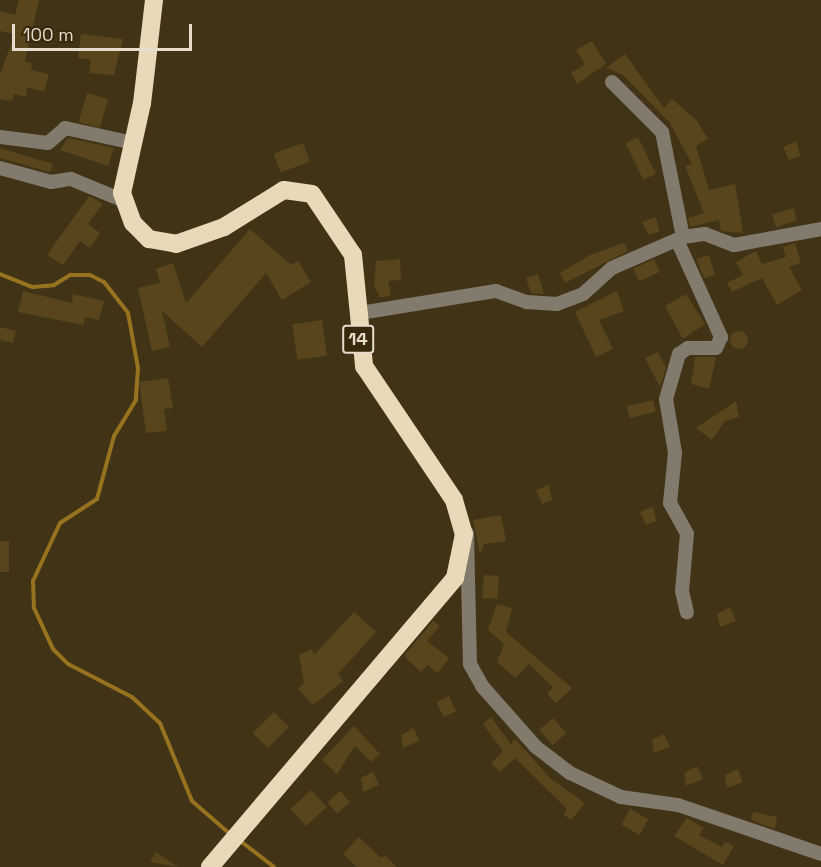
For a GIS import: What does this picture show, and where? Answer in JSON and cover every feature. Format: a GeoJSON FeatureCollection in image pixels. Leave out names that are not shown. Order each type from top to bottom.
{"type":"FeatureCollection","features":[{"type":"Feature","properties":{"kind":"highway"},"geometry":{"type":"LineString","coordinates":[[125,201],[154,0]]}},
{"type":"Feature","properties":{"kind":"highway","name":"14"},"geometry":{"type":"LineString","coordinates":[[125,201],[143,235],[176,244],[224,227],[275,194],[306,190],[335,221],[353,255],[364,366],[461,517],[464,547],[455,578],[210,867]]}},
{"type":"Feature","properties":{"kind":"street"},"geometry":{"type":"LineString","coordinates":[[612,82],[662,132],[679,195],[680,238],[721,337],[716,348],[688,348],[679,354],[666,399],[675,453],[670,503],[687,534],[682,591],[687,612]]}},
{"type":"Feature","properties":{"kind":"street"},"geometry":{"type":"LineString","coordinates":[[0,137],[48,143],[65,128],[133,143]]}},
{"type":"Feature","properties":{"kind":"street"},"geometry":{"type":"LineString","coordinates":[[0,168],[51,182],[71,178],[125,201]]}},
{"type":"Feature","properties":{"kind":"street"},"geometry":{"type":"LineString","coordinates":[[360,313],[496,291],[527,302],[558,304],[583,294],[612,268],[680,238],[705,234],[734,245],[821,229]]}},
{"type":"Feature","properties":{"kind":"street"},"geometry":{"type":"LineString","coordinates":[[461,517],[470,555],[470,664],[482,686],[536,747],[570,773],[621,797],[678,805],[821,854]]}},
{"type":"Feature","properties":{"kind":"building"},"geometry":{"type":"Polygon","coordinates":[[[19,0],[39,0],[25,61],[32,63],[31,70],[49,74],[44,92],[27,87],[26,97],[14,94],[12,101],[0,99],[0,74],[15,34],[0,31],[0,11],[15,15],[19,0]]]}},
{"type":"Feature","properties":{"kind":"building"},"geometry":{"type":"Polygon","coordinates":[[[81,34],[123,39],[114,75],[89,73],[91,60],[78,58],[81,34]]]}},
{"type":"Feature","properties":{"kind":"building"},"geometry":{"type":"Polygon","coordinates":[[[592,41],[606,64],[577,84],[571,73],[585,64],[576,50],[592,41]]]}},
{"type":"Feature","properties":{"kind":"building"},"geometry":{"type":"Polygon","coordinates":[[[625,54],[664,108],[672,99],[697,121],[708,139],[696,146],[709,190],[735,184],[743,233],[721,231],[719,220],[690,227],[688,218],[704,213],[685,166],[692,164],[669,122],[623,75],[606,68],[625,54]]]}},
{"type":"Feature","properties":{"kind":"building"},"geometry":{"type":"Polygon","coordinates":[[[87,93],[108,99],[100,128],[79,122],[87,93]]]}},
{"type":"Feature","properties":{"kind":"building"},"geometry":{"type":"Polygon","coordinates":[[[638,137],[656,174],[643,180],[625,143],[638,137]]]}},
{"type":"Feature","properties":{"kind":"building"},"geometry":{"type":"Polygon","coordinates":[[[68,138],[114,148],[108,166],[60,150],[68,138]]]}},
{"type":"Feature","properties":{"kind":"building"},"geometry":{"type":"Polygon","coordinates":[[[797,141],[800,156],[789,160],[783,147],[797,141]]]}},
{"type":"Feature","properties":{"kind":"building"},"geometry":{"type":"Polygon","coordinates":[[[303,143],[310,162],[281,172],[274,154],[303,143]]]}},
{"type":"Feature","properties":{"kind":"building"},"geometry":{"type":"Polygon","coordinates":[[[0,148],[53,164],[50,172],[0,158],[0,148]]]}},
{"type":"Feature","properties":{"kind":"building"},"geometry":{"type":"Polygon","coordinates":[[[89,196],[103,204],[88,224],[100,233],[90,248],[80,241],[63,265],[47,255],[89,196]]]}},
{"type":"Feature","properties":{"kind":"building"},"geometry":{"type":"Polygon","coordinates":[[[793,208],[797,220],[776,227],[772,215],[793,208]]]}},
{"type":"Feature","properties":{"kind":"building"},"geometry":{"type":"Polygon","coordinates":[[[656,217],[659,232],[648,235],[642,222],[656,217]]]}},
{"type":"Feature","properties":{"kind":"building"},"geometry":{"type":"Polygon","coordinates":[[[250,229],[291,265],[298,261],[311,282],[282,300],[266,273],[202,347],[162,311],[170,347],[152,351],[138,288],[160,283],[156,269],[173,263],[186,303],[250,229]]]}},
{"type":"Feature","properties":{"kind":"building"},"geometry":{"type":"Polygon","coordinates":[[[624,243],[628,251],[565,283],[560,273],[590,255],[624,243]]]}},
{"type":"Feature","properties":{"kind":"building"},"geometry":{"type":"Polygon","coordinates":[[[795,243],[801,263],[789,267],[802,290],[777,305],[762,278],[732,292],[727,283],[743,275],[736,262],[756,251],[762,264],[786,257],[783,247],[795,243]]]}},
{"type":"Feature","properties":{"kind":"building"},"geometry":{"type":"Polygon","coordinates":[[[709,255],[715,275],[704,278],[696,259],[709,255]]]}},
{"type":"Feature","properties":{"kind":"building"},"geometry":{"type":"Polygon","coordinates":[[[400,259],[401,280],[388,281],[391,295],[380,298],[374,285],[376,261],[400,259]]]}},
{"type":"Feature","properties":{"kind":"building"},"geometry":{"type":"Polygon","coordinates":[[[654,259],[660,272],[639,281],[633,269],[654,259]]]}},
{"type":"Feature","properties":{"kind":"building"},"geometry":{"type":"Polygon","coordinates":[[[538,274],[544,294],[531,293],[526,278],[538,274]]]}},
{"type":"Feature","properties":{"kind":"building"},"geometry":{"type":"Polygon","coordinates":[[[23,291],[72,303],[73,294],[104,301],[99,320],[85,317],[83,325],[18,312],[23,291]]]}},
{"type":"Feature","properties":{"kind":"building"},"geometry":{"type":"Polygon","coordinates":[[[617,291],[624,311],[599,320],[613,349],[596,357],[575,312],[617,291]]]}},
{"type":"Feature","properties":{"kind":"building"},"geometry":{"type":"Polygon","coordinates":[[[686,294],[705,324],[683,339],[665,306],[686,294]]]}},
{"type":"Feature","properties":{"kind":"building"},"geometry":{"type":"Polygon","coordinates":[[[322,320],[327,356],[297,360],[292,324],[322,320]]]}},
{"type":"Feature","properties":{"kind":"building"},"geometry":{"type":"Polygon","coordinates":[[[0,327],[16,331],[13,343],[0,340],[0,327]]]}},
{"type":"Feature","properties":{"kind":"building"},"geometry":{"type":"Polygon","coordinates":[[[739,331],[747,336],[748,340],[743,348],[739,349],[731,344],[730,340],[735,332],[739,331]]]}},
{"type":"Feature","properties":{"kind":"building"},"geometry":{"type":"Polygon","coordinates":[[[658,352],[666,368],[660,387],[645,358],[658,352]]]}},
{"type":"Feature","properties":{"kind":"building"},"geometry":{"type":"Polygon","coordinates":[[[695,357],[716,357],[709,389],[691,384],[695,357]]]}},
{"type":"Feature","properties":{"kind":"building"},"geometry":{"type":"Polygon","coordinates":[[[168,378],[173,408],[164,409],[167,431],[146,433],[139,382],[168,378]]]}},
{"type":"Feature","properties":{"kind":"building"},"geometry":{"type":"Polygon","coordinates":[[[653,400],[656,412],[630,418],[627,407],[653,400]]]}},
{"type":"Feature","properties":{"kind":"building"},"geometry":{"type":"Polygon","coordinates":[[[736,401],[739,417],[725,421],[712,440],[696,428],[736,401]]]}},
{"type":"Feature","properties":{"kind":"building"},"geometry":{"type":"Polygon","coordinates":[[[549,485],[552,500],[542,504],[536,490],[549,485]]]}},
{"type":"Feature","properties":{"kind":"building"},"geometry":{"type":"Polygon","coordinates":[[[653,506],[656,521],[646,525],[640,512],[653,506]]]}},
{"type":"Feature","properties":{"kind":"building"},"geometry":{"type":"Polygon","coordinates":[[[501,515],[506,541],[484,544],[480,554],[473,520],[501,515]]]}},
{"type":"Feature","properties":{"kind":"building"},"geometry":{"type":"Polygon","coordinates":[[[0,541],[9,541],[9,572],[0,572],[0,541]]]}},
{"type":"Feature","properties":{"kind":"building"},"geometry":{"type":"Polygon","coordinates":[[[484,575],[499,576],[497,599],[482,598],[484,575]]]}},
{"type":"Feature","properties":{"kind":"building"},"geometry":{"type":"Polygon","coordinates":[[[497,604],[512,608],[506,632],[572,688],[556,703],[547,694],[553,687],[529,664],[515,678],[497,662],[504,644],[488,630],[497,604]]]}},
{"type":"Feature","properties":{"kind":"building"},"geometry":{"type":"Polygon","coordinates":[[[730,607],[736,621],[720,627],[717,614],[730,607]]]}},
{"type":"Feature","properties":{"kind":"building"},"geometry":{"type":"Polygon","coordinates":[[[354,612],[376,632],[338,674],[343,681],[313,705],[298,689],[304,683],[299,655],[312,649],[314,655],[354,612]]]}},
{"type":"Feature","properties":{"kind":"building"},"geometry":{"type":"Polygon","coordinates":[[[433,621],[440,626],[427,641],[449,658],[438,673],[427,665],[421,672],[404,656],[433,621]]]}},
{"type":"Feature","properties":{"kind":"building"},"geometry":{"type":"Polygon","coordinates":[[[449,696],[456,711],[443,717],[436,702],[449,696]]]}},
{"type":"Feature","properties":{"kind":"building"},"geometry":{"type":"Polygon","coordinates":[[[274,712],[289,727],[268,748],[253,733],[274,712]]]}},
{"type":"Feature","properties":{"kind":"building"},"geometry":{"type":"Polygon","coordinates":[[[491,717],[511,744],[515,739],[551,779],[585,803],[571,820],[563,814],[567,809],[515,758],[500,772],[491,763],[503,751],[483,724],[491,717]]]}},
{"type":"Feature","properties":{"kind":"building"},"geometry":{"type":"Polygon","coordinates":[[[553,718],[566,733],[553,745],[539,730],[553,718]]]}},
{"type":"Feature","properties":{"kind":"building"},"geometry":{"type":"Polygon","coordinates":[[[354,726],[380,754],[371,762],[355,746],[337,774],[322,760],[354,726]]]}},
{"type":"Feature","properties":{"kind":"building"},"geometry":{"type":"Polygon","coordinates":[[[414,728],[419,741],[403,748],[401,735],[414,728]]]}},
{"type":"Feature","properties":{"kind":"building"},"geometry":{"type":"Polygon","coordinates":[[[664,734],[670,747],[654,753],[652,740],[664,734]]]}},
{"type":"Feature","properties":{"kind":"building"},"geometry":{"type":"Polygon","coordinates":[[[697,766],[703,779],[686,786],[684,773],[697,766]]]}},
{"type":"Feature","properties":{"kind":"building"},"geometry":{"type":"Polygon","coordinates":[[[738,769],[743,782],[727,788],[725,775],[738,769]]]}},
{"type":"Feature","properties":{"kind":"building"},"geometry":{"type":"Polygon","coordinates":[[[373,772],[379,785],[363,792],[361,778],[373,772]]]}},
{"type":"Feature","properties":{"kind":"building"},"geometry":{"type":"Polygon","coordinates":[[[311,790],[327,807],[306,826],[291,809],[311,790]]]}},
{"type":"Feature","properties":{"kind":"building"},"geometry":{"type":"Polygon","coordinates":[[[340,791],[350,802],[337,814],[327,802],[340,791]]]}},
{"type":"Feature","properties":{"kind":"building"},"geometry":{"type":"Polygon","coordinates":[[[630,809],[648,819],[640,835],[621,825],[630,809]]]}},
{"type":"Feature","properties":{"kind":"building"},"geometry":{"type":"Polygon","coordinates":[[[753,812],[777,817],[775,829],[751,820],[753,812]]]}},
{"type":"Feature","properties":{"kind":"building"},"geometry":{"type":"Polygon","coordinates":[[[687,818],[704,828],[699,835],[722,847],[725,842],[734,846],[723,865],[674,836],[687,818]]]}},
{"type":"Feature","properties":{"kind":"building"},"geometry":{"type":"Polygon","coordinates":[[[359,837],[381,858],[385,855],[397,867],[357,867],[343,854],[359,837]]]}},
{"type":"Feature","properties":{"kind":"building"},"geometry":{"type":"Polygon","coordinates":[[[156,852],[178,867],[150,862],[156,852]]]}},
{"type":"Feature","properties":{"kind":"waterway"},"geometry":{"type":"LineString","coordinates":[[0,274],[33,287],[54,285],[70,275],[90,275],[104,282],[128,313],[138,368],[136,400],[114,436],[97,499],[60,523],[33,581],[34,608],[53,649],[68,664],[132,697],[160,723],[192,801],[230,834]]}},
{"type":"Feature","properties":{"kind":"waterway"},"geometry":{"type":"LineString","coordinates":[[239,840],[274,867]]}}]}
